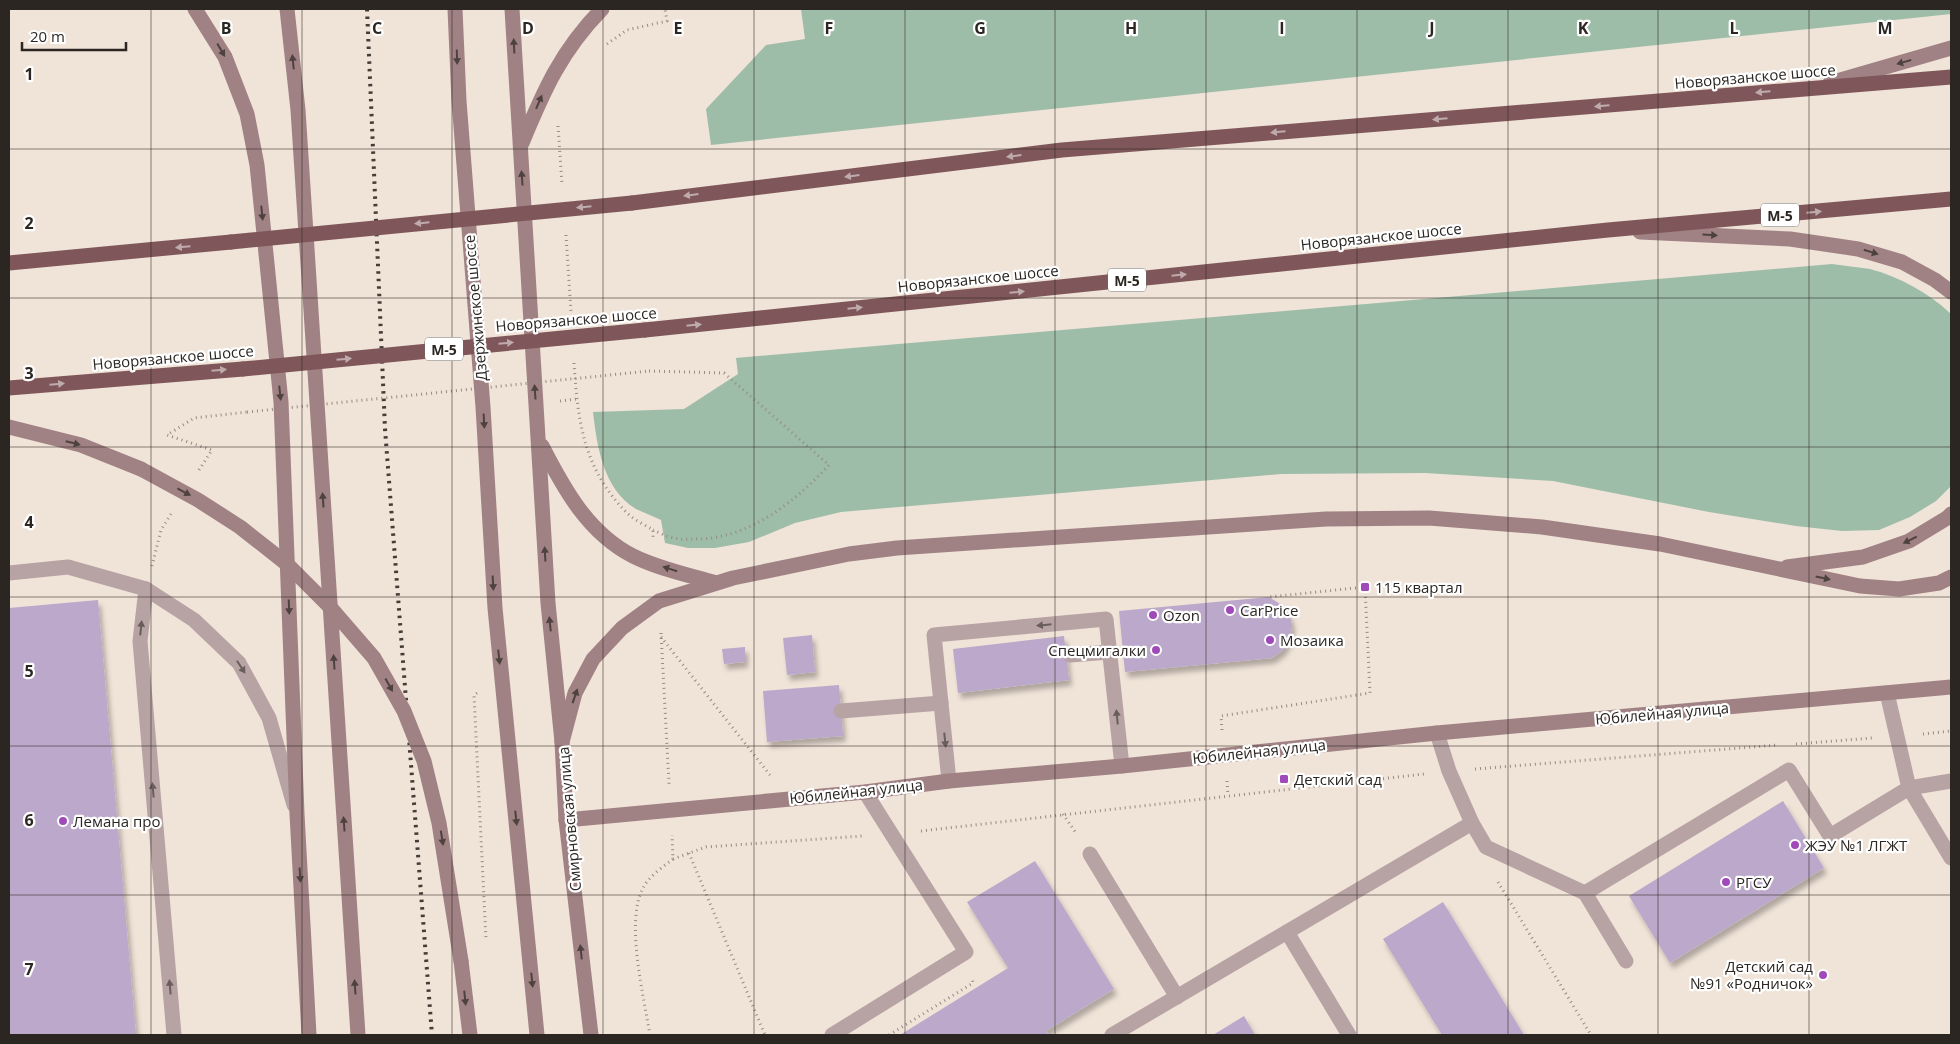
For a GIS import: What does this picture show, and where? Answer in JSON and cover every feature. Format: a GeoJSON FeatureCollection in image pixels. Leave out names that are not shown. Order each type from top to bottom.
{"type":"FeatureCollection","features":[{"type":"Feature","properties":{"kind":"highway","name":"Новорязанское шоссе"},"geometry":{"type":"LineString","coordinates":[[9,263],[632,203],[1062,150],[1951,77]]}},
{"type":"Feature","properties":{"kind":"highway","name":"Новорязанское шоссе"},"geometry":{"type":"LineString","coordinates":[[9,388],[645,330],[1608,230],[1951,199]]}},
{"type":"Feature","properties":{"kind":"main road"},"geometry":{"type":"LineString","coordinates":[[195,9],[225,56],[247,114],[257,165],[281,402],[297,814],[309,1035]]}},
{"type":"Feature","properties":{"kind":"main road"},"geometry":{"type":"LineString","coordinates":[[287,9],[299,120],[358,1035]]}},
{"type":"Feature","properties":{"kind":"main road","name":"Дзержинское шоссе"},"geometry":{"type":"LineString","coordinates":[[455,9],[459,110],[483,406],[495,608],[537,1035]]}},
{"type":"Feature","properties":{"kind":"main road"},"geometry":{"type":"LineString","coordinates":[[512,9],[539,440],[563,486],[586,519],[609,541],[633,556],[655,565],[716,584]]}},
{"type":"Feature","properties":{"kind":"main road"},"geometry":{"type":"LineString","coordinates":[[520,147],[556,67],[573,42],[602,9]]}},
{"type":"Feature","properties":{"kind":"main road"},"geometry":{"type":"LineString","coordinates":[[1812,88],[1951,48]]}},
{"type":"Feature","properties":{"kind":"main road","name":"М-5"},"geometry":{"type":"LineString","coordinates":[[1608,230],[1790,239],[1858,248],[1902,262],[1935,280],[1951,292]]}},
{"type":"Feature","properties":{"kind":"main road"},"geometry":{"type":"LineString","coordinates":[[9,427],[81,445],[141,469],[198,500],[240,527],[287,564],[329,606],[374,658],[404,712],[424,761],[439,823],[450,885],[470,1035]]}},
{"type":"Feature","properties":{"kind":"main road","name":"Смирновская улица"},"geometry":{"type":"LineString","coordinates":[[539,440],[548,603],[562,742],[566,820],[590,1035]]}},
{"type":"Feature","properties":{"kind":"main road"},"geometry":{"type":"LineString","coordinates":[[1776,568],[1863,557],[1909,541],[1951,514]]}},
{"type":"Feature","properties":{"kind":"main road"},"geometry":{"type":"LineString","coordinates":[[562,742],[575,693],[593,659],[622,628],[658,601],[733,578],[849,554],[897,548],[1326,519],[1429,518],[1542,527],[1660,544],[1860,586],[1899,588],[1939,583],[1951,578]]}},
{"type":"Feature","properties":{"kind":"main road","name":"Юбилейная улица"},"geometry":{"type":"LineString","coordinates":[[566,820],[866,792],[949,781],[1122,766],[1437,733],[1951,687]]}},
{"type":"Feature","properties":{"kind":"lane"},"geometry":{"type":"LineString","coordinates":[[9,573],[68,567],[146,589],[194,620],[240,663],[268,718],[297,814]]}},
{"type":"Feature","properties":{"kind":"lane"},"geometry":{"type":"LineString","coordinates":[[146,589],[140,641],[174,1035]]}},
{"type":"Feature","properties":{"kind":"lane"},"geometry":{"type":"LineString","coordinates":[[949,781],[941,703],[945,671],[934,635],[1106,619],[1122,766]]}},
{"type":"Feature","properties":{"kind":"lane"},"geometry":{"type":"LineString","coordinates":[[1070,655],[1110,652]]}},
{"type":"Feature","properties":{"kind":"lane"},"geometry":{"type":"LineString","coordinates":[[1887,693],[1909,788],[1951,858]]}},
{"type":"Feature","properties":{"kind":"lane"},"geometry":{"type":"LineString","coordinates":[[841,712],[941,703]]}},
{"type":"Feature","properties":{"kind":"lane"},"geometry":{"type":"LineString","coordinates":[[1437,733],[1449,771],[1472,823],[1486,847],[1585,893],[1626,961]]}},
{"type":"Feature","properties":{"kind":"lane"},"geometry":{"type":"LineString","coordinates":[[1585,893],[1789,770],[1830,836],[1909,788],[1951,781]]}},
{"type":"Feature","properties":{"kind":"lane"},"geometry":{"type":"LineString","coordinates":[[832,1035],[966,952],[866,792]]}},
{"type":"Feature","properties":{"kind":"lane"},"geometry":{"type":"LineString","coordinates":[[1112,1035],[1472,823]]}},
{"type":"Feature","properties":{"kind":"lane"},"geometry":{"type":"LineString","coordinates":[[1090,854],[1177,997]]}},
{"type":"Feature","properties":{"kind":"lane"},"geometry":{"type":"LineString","coordinates":[[1287,932],[1349,1035]]}},
{"type":"Feature","properties":{"kind":"path"},"geometry":{"type":"LineString","coordinates":[[248,412],[649,371],[724,373],[829,465],[808,488],[763,520],[742,529],[708,539],[676,539],[653,530],[628,514],[607,488],[590,458],[581,430],[577,400]]}},
{"type":"Feature","properties":{"kind":"path"},"geometry":{"type":"LineString","coordinates":[[653,530],[655,565]]}},
{"type":"Feature","properties":{"kind":"path"},"geometry":{"type":"LineString","coordinates":[[1221,716],[1370,692],[1364,587],[1269,597]]}},
{"type":"Feature","properties":{"kind":"path"},"geometry":{"type":"LineString","coordinates":[[658,601],[673,858]]}},
{"type":"Feature","properties":{"kind":"path"},"geometry":{"type":"LineString","coordinates":[[661,636],[788,798]]}},
{"type":"Feature","properties":{"kind":"path"},"geometry":{"type":"LineString","coordinates":[[480,691],[474,695],[486,944]]}},
{"type":"Feature","properties":{"kind":"path"},"geometry":{"type":"LineString","coordinates":[[650,1035],[637,950],[635,916],[643,888],[673,858],[706,847],[891,834],[1449,771],[1951,731]]}},
{"type":"Feature","properties":{"kind":"path"},"geometry":{"type":"LineString","coordinates":[[1486,847],[1490,870],[1591,1035]]}},
{"type":"Feature","properties":{"kind":"path"},"geometry":{"type":"LineString","coordinates":[[689,853],[765,1035]]}},
{"type":"Feature","properties":{"kind":"green space"},"geometry":{"type":"Polygon","coordinates":[[[801,9],[1951,9],[1951,14],[711,145],[706,109],[766,45],[805,39],[801,9]]]}},
{"type":"Feature","properties":{"kind":"green space"},"geometry":{"type":"Polygon","coordinates":[[[1832,264],[1870,269],[1892,276],[1924,293],[1951,314],[1951,486],[1936,501],[1910,517],[1879,530],[1842,531],[1796,526],[1709,512],[1553,481],[1425,473],[1281,474],[841,512],[795,523],[749,542],[715,548],[688,548],[665,543],[661,520],[636,509],[616,490],[604,466],[593,412],[684,409],[738,374],[736,358],[1832,264]]]}},
{"type":"Feature","properties":{"kind":"building"},"geometry":{"type":"Polygon","coordinates":[[[1269,597],[1280,604],[1289,614],[1292,625],[1290,638],[1283,650],[1272,658],[1125,672],[1119,611],[1269,597]]]}},
{"type":"Feature","properties":{"kind":"building","name":"Лемана про"},"geometry":{"type":"Polygon","coordinates":[[[98,600],[136,1035],[9,1035],[9,608],[98,600]]]}},
{"type":"Feature","properties":{"kind":"building"},"geometry":{"type":"Polygon","coordinates":[[[812,635],[815,672],[787,675],[783,638],[812,635]]]}},
{"type":"Feature","properties":{"kind":"building"},"geometry":{"type":"Polygon","coordinates":[[[1064,636],[1069,680],[958,693],[953,649],[1064,636]]]}},
{"type":"Feature","properties":{"kind":"building"},"geometry":{"type":"Polygon","coordinates":[[[745,647],[745,662],[724,664],[722,649],[745,647]]]}},
{"type":"Feature","properties":{"kind":"building"},"geometry":{"type":"Polygon","coordinates":[[[839,685],[843,736],[767,742],[763,691],[839,685]]]}},
{"type":"Feature","properties":{"kind":"building","name":"РГСУ"},"geometry":{"type":"Polygon","coordinates":[[[1783,801],[1824,868],[1670,963],[1629,896],[1783,801]]]}},
{"type":"Feature","properties":{"kind":"building"},"geometry":{"type":"Polygon","coordinates":[[[1035,861],[1114,989],[1046,1031],[1049,1035],[900,1035],[1008,968],[967,902],[1035,861]]]}},
{"type":"Feature","properties":{"kind":"building"},"geometry":{"type":"Polygon","coordinates":[[[1443,902],[1524,1035],[1442,1035],[1383,939],[1443,902]]]}},
{"type":"Feature","properties":{"kind":"building"},"geometry":{"type":"Polygon","coordinates":[[[1244,1016],[1255,1035],[1213,1035],[1244,1016]]]}},
{"type":"Feature","properties":{"kind":"railway"},"geometry":{"type":"LineString","coordinates":[[367,9],[385,429],[432,1035]]}},
{"type":"Feature","properties":{"kind":"place","name":"115 квартал"},"geometry":{"type":"Point","coordinates":[1365,587]}},
{"type":"Feature","properties":{"kind":"place","name":"CarPrice"},"geometry":{"type":"Point","coordinates":[1230,610]}},
{"type":"Feature","properties":{"kind":"place","name":"Ozon"},"geometry":{"type":"Point","coordinates":[1153,615]}},
{"type":"Feature","properties":{"kind":"place","name":"Мозаика"},"geometry":{"type":"Point","coordinates":[1270,640]}},
{"type":"Feature","properties":{"kind":"place","name":"Спецмигалки"},"geometry":{"type":"Point","coordinates":[1156,650]}},
{"type":"Feature","properties":{"kind":"place","name":"Детский сад"},"geometry":{"type":"Point","coordinates":[1284,779]}},
{"type":"Feature","properties":{"kind":"place","name":"Лемана про"},"geometry":{"type":"Point","coordinates":[63,821]}},
{"type":"Feature","properties":{"kind":"place","name":"ЖЭУ №1 ЛГЖТ"},"geometry":{"type":"Point","coordinates":[1795,845]}},
{"type":"Feature","properties":{"kind":"place","name":"РГСУ"},"geometry":{"type":"Point","coordinates":[1726,882]}},
{"type":"Feature","properties":{"kind":"place","name":"Детский сад №91 «Родничок»"},"geometry":{"type":"Point","coordinates":[1823,975]}}]}
